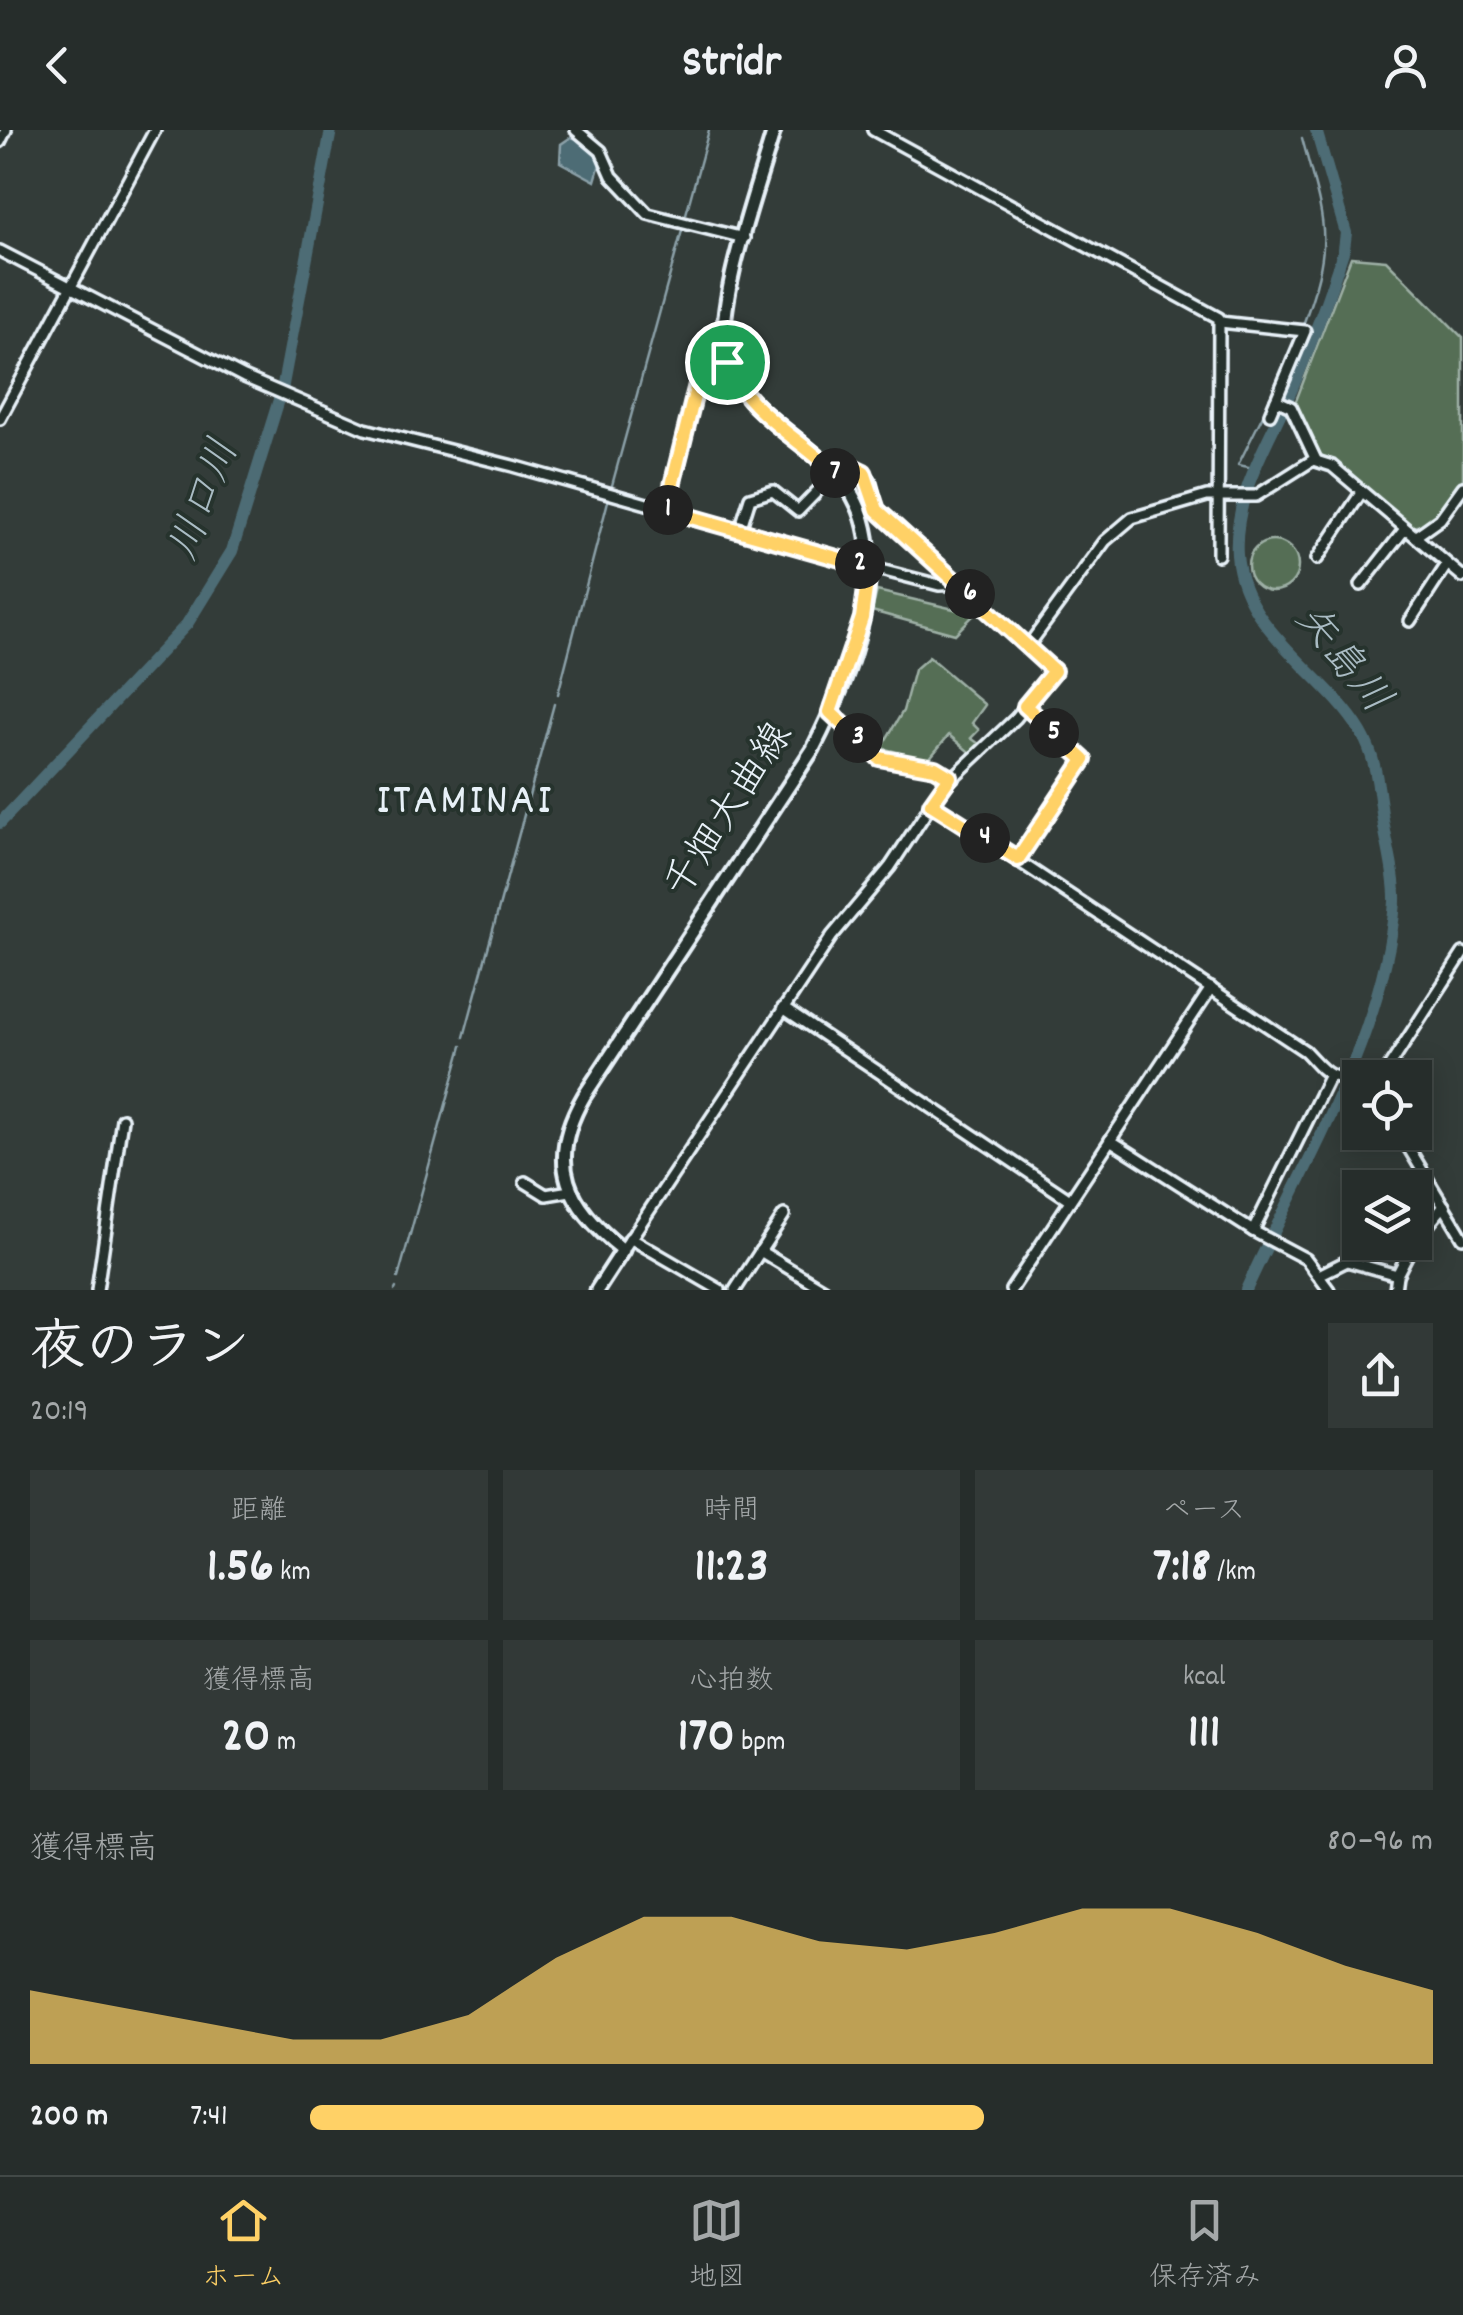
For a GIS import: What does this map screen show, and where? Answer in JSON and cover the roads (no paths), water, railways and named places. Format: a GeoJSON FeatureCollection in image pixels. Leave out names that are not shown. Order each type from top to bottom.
{"type":"FeatureCollection","features":[{"type":"Feature","properties":{"kind":"main road","name":"千畑大曲線"},"geometry":{"type":"LineString","coordinates":[[570,1192],[564,1146],[574,1112],[813,750],[862,618],[869,567],[860,510],[835,473],[746,395],[732,374],[724,345],[727,306],[774,130]]}},
{"type":"Feature","properties":{"kind":"main road"},"geometry":{"type":"LineString","coordinates":[[570,1192],[585,1218],[623,1250],[597,1290]]}},
{"type":"Feature","properties":{"kind":"street"},"geometry":{"type":"LineString","coordinates":[[0,142],[6,130]]}},
{"type":"Feature","properties":{"kind":"street"},"geometry":{"type":"LineString","coordinates":[[0,419],[155,130]]}},
{"type":"Feature","properties":{"kind":"street"},"geometry":{"type":"LineString","coordinates":[[576,130],[600,151],[612,176],[648,214],[744,238]]}},
{"type":"Feature","properties":{"kind":"street"},"geometry":{"type":"LineString","coordinates":[[873,130],[1216,314],[1220,322],[1218,554]]}},
{"type":"Feature","properties":{"kind":"street"},"geometry":{"type":"LineString","coordinates":[[0,251],[244,377],[365,429],[938,585],[960,584]]}},
{"type":"Feature","properties":{"kind":"street"},"geometry":{"type":"LineString","coordinates":[[1220,322],[1307,326],[1270,414]]}},
{"type":"Feature","properties":{"kind":"street"},"geometry":{"type":"LineString","coordinates":[[666,510],[702,364],[709,353],[724,345]]}},
{"type":"Feature","properties":{"kind":"street"},"geometry":{"type":"LineString","coordinates":[[1276,400],[1289,405],[1316,460]]}},
{"type":"Feature","properties":{"kind":"street"},"geometry":{"type":"LineString","coordinates":[[1028,646],[1115,531],[1138,514],[1216,494],[1249,498],[1270,491],[1306,462],[1316,460],[1332,466],[1463,577]]}},
{"type":"Feature","properties":{"kind":"street"},"geometry":{"type":"LineString","coordinates":[[623,1250],[832,936],[890,867],[950,777],[974,762],[1054,671],[877,510],[864,472],[851,466],[835,473],[798,511],[773,491],[750,498],[740,530]]}},
{"type":"Feature","properties":{"kind":"street"},"geometry":{"type":"LineString","coordinates":[[1416,536],[1440,518],[1463,487]]}},
{"type":"Feature","properties":{"kind":"street"},"geometry":{"type":"LineString","coordinates":[[1317,559],[1362,493]]}},
{"type":"Feature","properties":{"kind":"street"},"geometry":{"type":"LineString","coordinates":[[1361,585],[1405,529]]}},
{"type":"Feature","properties":{"kind":"street"},"geometry":{"type":"LineString","coordinates":[[1410,621],[1446,566]]}},
{"type":"Feature","properties":{"kind":"street"},"geometry":{"type":"LineString","coordinates":[[1018,859],[1084,760],[1025,706]]}},
{"type":"Feature","properties":{"kind":"street"},"geometry":{"type":"LineString","coordinates":[[830,712],[879,758],[935,768],[950,777]]}},
{"type":"Feature","properties":{"kind":"street"},"geometry":{"type":"LineString","coordinates":[[931,804],[1306,1051],[1330,1077],[1342,1078]]}},
{"type":"Feature","properties":{"kind":"street"},"geometry":{"type":"LineString","coordinates":[[1394,1060],[1463,953]]}},
{"type":"Feature","properties":{"kind":"street"},"geometry":{"type":"LineString","coordinates":[[1011,1290],[1212,988]]}},
{"type":"Feature","properties":{"kind":"street"},"geometry":{"type":"LineString","coordinates":[[784,1008],[1070,1200]]}},
{"type":"Feature","properties":{"kind":"street"},"geometry":{"type":"LineString","coordinates":[[1253,1232],[1330,1077]]}},
{"type":"Feature","properties":{"kind":"street"},"geometry":{"type":"LineString","coordinates":[[97,1290],[122,1119]]}},
{"type":"Feature","properties":{"kind":"street"},"geometry":{"type":"LineString","coordinates":[[1110,1140],[1253,1232],[1306,1259],[1329,1290]]}},
{"type":"Feature","properties":{"kind":"street"},"geometry":{"type":"LineString","coordinates":[[1411,1150],[1463,1238]]}},
{"type":"Feature","properties":{"kind":"street"},"geometry":{"type":"LineString","coordinates":[[524,1182],[546,1195],[570,1192]]}},
{"type":"Feature","properties":{"kind":"street"},"geometry":{"type":"LineString","coordinates":[[1432,1221],[1444,1206]]}},
{"type":"Feature","properties":{"kind":"street"},"geometry":{"type":"LineString","coordinates":[[735,1290],[784,1215]]}},
{"type":"Feature","properties":{"kind":"street"},"geometry":{"type":"LineString","coordinates":[[630,1238],[720,1290]]}},
{"type":"Feature","properties":{"kind":"street"},"geometry":{"type":"LineString","coordinates":[[760,1251],[825,1290]]}},
{"type":"Feature","properties":{"kind":"street"},"geometry":{"type":"LineString","coordinates":[[1396,1290],[1397,1275],[1405,1260]]}},
{"type":"Feature","properties":{"kind":"street"},"geometry":{"type":"LineString","coordinates":[[1319,1275],[1347,1261],[1397,1275]]}},
{"type":"Feature","properties":{"kind":"water"},"geometry":{"type":"Polygon","coordinates":[[[571,137],[584,141],[602,157],[595,181],[560,162],[561,144],[571,137]]]}},
{"type":"Feature","properties":{"kind":"waterway","name":"川口川"},"geometry":{"type":"LineString","coordinates":[[0,823],[187,624],[232,551],[282,390],[331,130]]}},
{"type":"Feature","properties":{"kind":"waterway"},"geometry":{"type":"LineString","coordinates":[[686,214],[709,130]]}},
{"type":"Feature","properties":{"kind":"waterway","name":"矢島川"},"geometry":{"type":"LineString","coordinates":[[1246,1290],[1358,1052],[1388,952],[1395,902],[1376,774],[1366,742],[1346,710],[1269,629],[1243,582],[1237,555],[1237,532],[1247,488],[1301,367],[1344,249],[1346,233],[1316,130]]}},
{"type":"Feature","properties":{"kind":"waterway"},"geometry":{"type":"LineString","coordinates":[[1302,138],[1323,231],[1320,271],[1303,325]]}},
{"type":"Feature","properties":{"kind":"waterway"},"geometry":{"type":"LineString","coordinates":[[611,489],[683,227]]}},
{"type":"Feature","properties":{"kind":"waterway"},"geometry":{"type":"LineString","coordinates":[[1254,468],[1238,465],[1277,387]]}},
{"type":"Feature","properties":{"kind":"waterway"},"geometry":{"type":"LineString","coordinates":[[558,694],[608,501]]}},
{"type":"Feature","properties":{"kind":"waterway"},"geometry":{"type":"LineString","coordinates":[[464,1037],[554,704]]}},
{"type":"Feature","properties":{"kind":"waterway"},"geometry":{"type":"LineString","coordinates":[[398,1278],[462,1046]]}},
{"type":"Feature","properties":{"kind":"district","name":"ITAMINAI"},"geometry":{"type":"Point","coordinates":[465,803]}}]}
